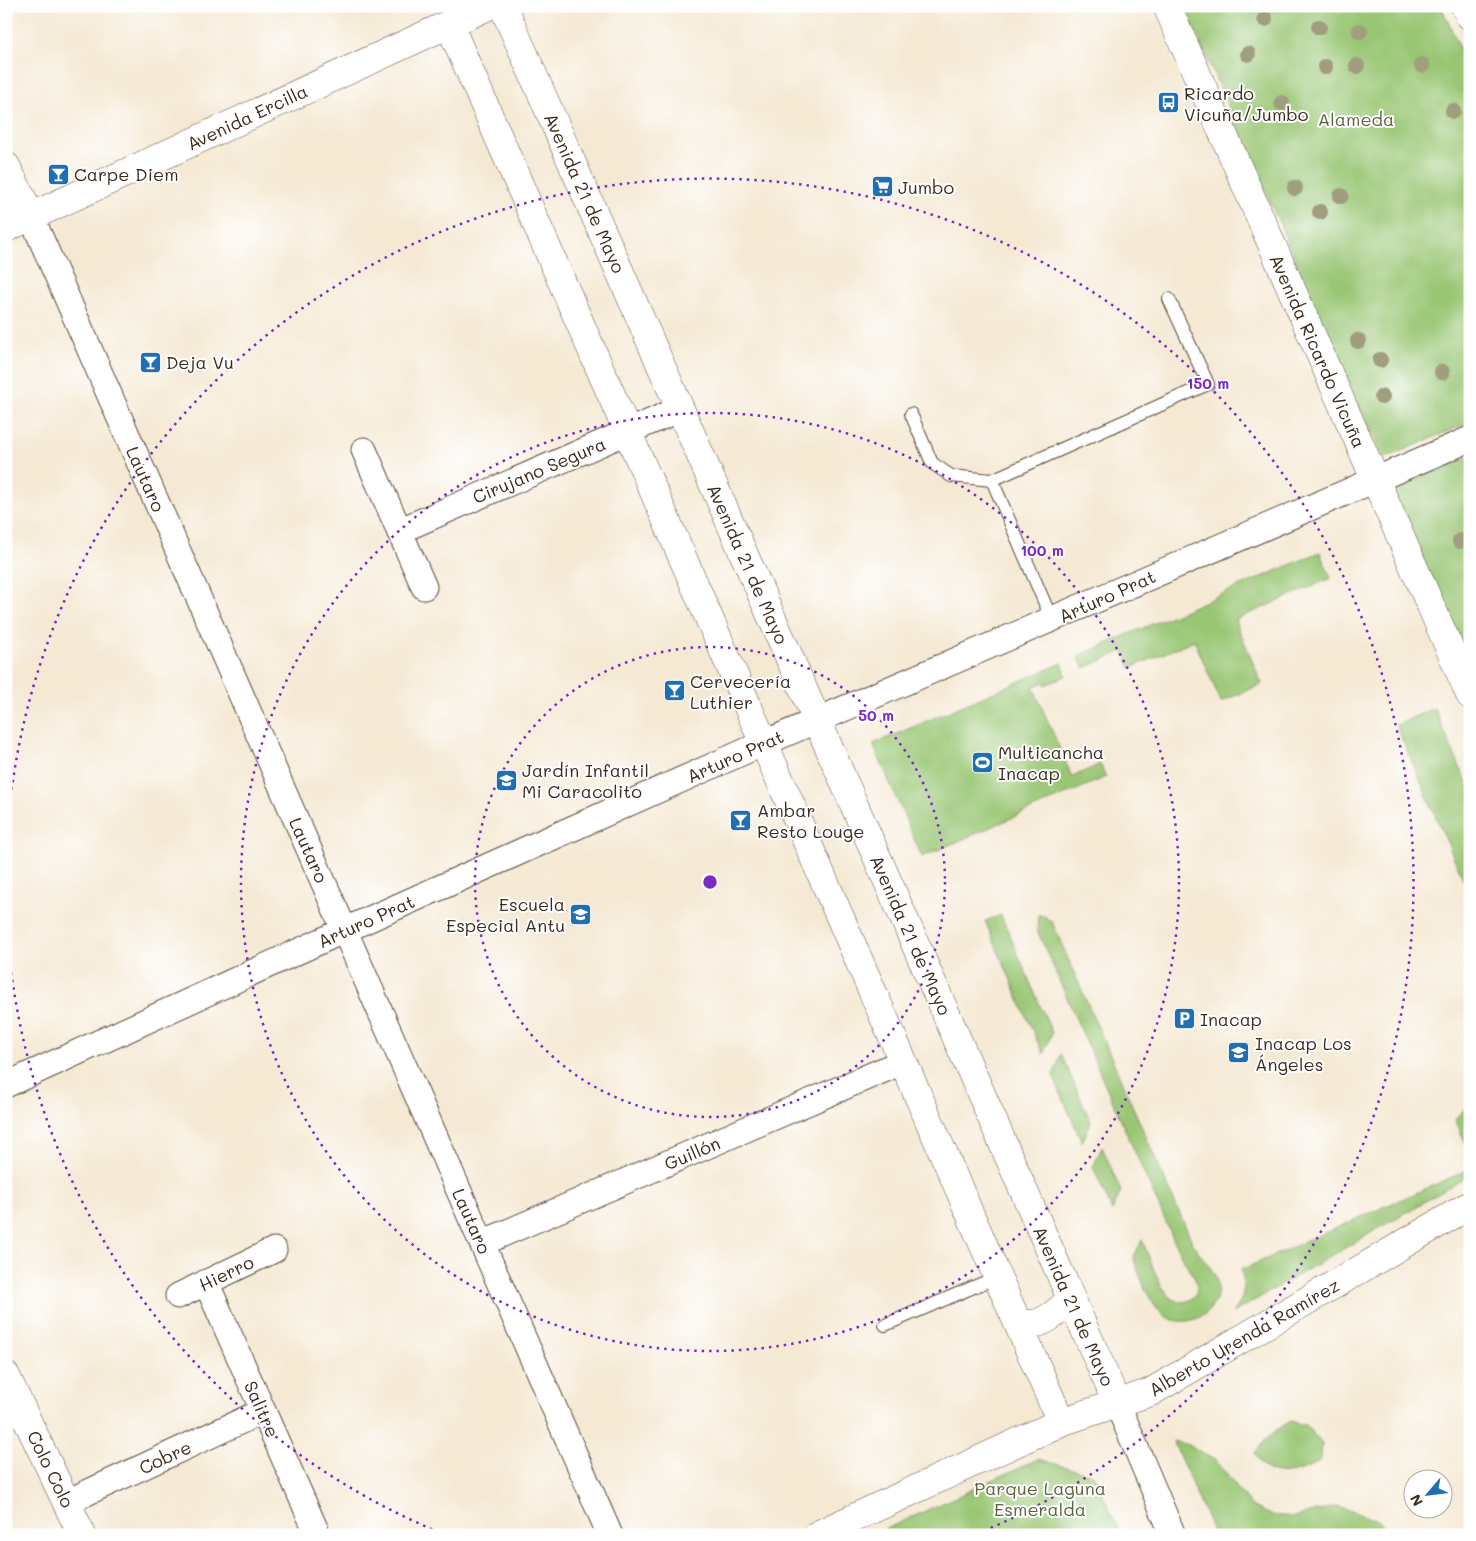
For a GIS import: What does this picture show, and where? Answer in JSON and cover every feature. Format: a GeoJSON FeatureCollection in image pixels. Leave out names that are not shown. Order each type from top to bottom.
{"type":"FeatureCollection","features":[{"type":"Feature","properties":{"kind":"street","name":"Avenida Ercilla"},"geometry":{"type":"LineString","coordinates":[[6,228],[488,6]]}},
{"type":"Feature","properties":{"kind":"street","name":"Avenida 21 de Mayo"},"geometry":{"type":"LineString","coordinates":[[503,6],[1117,1403],[1172,1535]]}},
{"type":"Feature","properties":{"kind":"street","name":"Avenida Ricardo Vicuña"},"geometry":{"type":"LineString","coordinates":[[1167,6],[1470,695]]}},
{"type":"Feature","properties":{"kind":"street"},"geometry":{"type":"LineString","coordinates":[[1465,6],[1470,16]]}},
{"type":"Feature","properties":{"kind":"street"},"geometry":{"type":"LineString","coordinates":[[449,24],[1061,1422]]}},
{"type":"Feature","properties":{"kind":"street","name":"Lautaro"},"geometry":{"type":"LineString","coordinates":[[6,166],[31,216],[610,1535]]}},
{"type":"Feature","properties":{"kind":"street","name":"Cirujano Segura"},"geometry":{"type":"LineString","coordinates":[[399,531],[680,409]]}},
{"type":"Feature","properties":{"kind":"street","name":"Arturo Prat"},"geometry":{"type":"LineString","coordinates":[[6,1085],[345,930],[764,743],[1470,439]]}},
{"type":"Feature","properties":{"kind":"street"},"geometry":{"type":"LineString","coordinates":[[364,450],[424,587]]}},
{"type":"Feature","properties":{"kind":"street","name":"Guillón"},"geometry":{"type":"LineString","coordinates":[[482,1243],[902,1062]]}},
{"type":"Feature","properties":{"kind":"street","name":"Alberto Urenda Ramírez"},"geometry":{"type":"LineString","coordinates":[[817,1535],[1061,1422],[1151,1392],[1470,1205]]}},
{"type":"Feature","properties":{"kind":"street","name":"Hierro"},"geometry":{"type":"LineString","coordinates":[[178,1296],[274,1250]]}},
{"type":"Feature","properties":{"kind":"street","name":"Salitre"},"geometry":{"type":"LineString","coordinates":[[206,1282],[318,1535]]}},
{"type":"Feature","properties":{"kind":"street"},"geometry":{"type":"LineString","coordinates":[[1017,1322],[1033,1324],[1055,1314],[1071,1299]]}},
{"type":"Feature","properties":{"kind":"street","name":"Colo Colo"},"geometry":{"type":"LineString","coordinates":[[6,1376],[82,1535]]}},
{"type":"Feature","properties":{"kind":"street","name":"Cobre"},"geometry":{"type":"LineString","coordinates":[[66,1502],[263,1411]]}},
{"type":"Feature","properties":{"kind":"lane"},"geometry":{"type":"LineString","coordinates":[[911,414],[932,462],[951,476],[992,480],[1208,384],[1169,299]]}},
{"type":"Feature","properties":{"kind":"lane"},"geometry":{"type":"LineString","coordinates":[[992,480],[1052,620]]}},
{"type":"Feature","properties":{"kind":"lane"},"geometry":{"type":"LineString","coordinates":[[885,1325],[997,1277]]}},
{"type":"Feature","properties":{"kind":"green space","name":"Alameda"},"geometry":{"type":"Polygon","coordinates":[[[1184,6],[1441,6],[1470,71],[1470,422],[1383,459],[1184,6]]]}},
{"type":"Feature","properties":{"kind":"green space"},"geometry":{"type":"Polygon","coordinates":[[[1470,456],[1470,670],[1390,489],[1470,456]]]}},
{"type":"Feature","properties":{"kind":"green space"},"geometry":{"type":"Polygon","coordinates":[[[1320,552],[1331,578],[1235,620],[1262,684],[1221,702],[1194,640],[1131,668],[1123,651],[1084,668],[1078,656],[1320,552]]]}},
{"type":"Feature","properties":{"kind":"green space","name":"Multicancha Inacap"},"geometry":{"type":"Polygon","coordinates":[[[1062,663],[1066,676],[1045,685],[1043,682],[1033,687],[1072,777],[1100,764],[1106,777],[922,857],[873,744],[1062,663]]]}},
{"type":"Feature","properties":{"kind":"green space"},"geometry":{"type":"Polygon","coordinates":[[[1434,708],[1470,790],[1470,895],[1396,725],[1434,708]]]}},
{"type":"Feature","properties":{"kind":"green space"},"geometry":{"type":"Polygon","coordinates":[[[1001,915],[1052,1033],[1043,1054],[985,921],[1001,915]]]}},
{"type":"Feature","properties":{"kind":"green space"},"geometry":{"type":"Polygon","coordinates":[[[1038,915],[1043,915],[1052,922],[1193,1244],[1210,1267],[1217,1282],[1217,1294],[1214,1304],[1198,1318],[1188,1321],[1177,1321],[1167,1317],[1158,1310],[1147,1292],[1133,1258],[1142,1240],[1159,1281],[1170,1297],[1183,1302],[1191,1299],[1196,1292],[1196,1280],[1179,1252],[1037,930],[1038,915]]]}},
{"type":"Feature","properties":{"kind":"green space"},"geometry":{"type":"Polygon","coordinates":[[[1061,1054],[1091,1122],[1082,1142],[1053,1076],[1061,1054]]]}},
{"type":"Feature","properties":{"kind":"green space"},"geometry":{"type":"Polygon","coordinates":[[[1470,1103],[1470,1153],[1455,1119],[1470,1103]]]}},
{"type":"Feature","properties":{"kind":"green space"},"geometry":{"type":"Polygon","coordinates":[[[1102,1147],[1121,1191],[1112,1211],[1093,1167],[1102,1147]]]}},
{"type":"Feature","properties":{"kind":"green space"},"geometry":{"type":"Polygon","coordinates":[[[1470,1169],[1470,1175],[1233,1313],[1240,1303],[1243,1293],[1241,1270],[1470,1169]]]}},
{"type":"Feature","properties":{"kind":"green space"},"geometry":{"type":"Polygon","coordinates":[[[1290,1421],[1305,1425],[1322,1444],[1321,1460],[1293,1472],[1275,1473],[1260,1463],[1255,1453],[1271,1435],[1290,1421]]]}},
{"type":"Feature","properties":{"kind":"green space"},"geometry":{"type":"Polygon","coordinates":[[[1173,1441],[1189,1445],[1216,1461],[1250,1505],[1271,1515],[1294,1517],[1338,1506],[1378,1521],[1392,1535],[1214,1535],[1173,1441]]]}},
{"type":"Feature","properties":{"kind":"green space","name":"Parque Laguna Esmeralda"},"geometry":{"type":"Polygon","coordinates":[[[1038,1459],[1094,1475],[1121,1535],[873,1535],[1038,1459]]]}},
{"type":"Feature","properties":{"kind":"place","name":"Ricardo Vicuña/Jumbo"},"geometry":{"type":"Point","coordinates":[1168,103]}},
{"type":"Feature","properties":{"kind":"place","name":"Carpe Diem"},"geometry":{"type":"Point","coordinates":[58,174]}},
{"type":"Feature","properties":{"kind":"place","name":"Jumbo"},"geometry":{"type":"Point","coordinates":[882,187]}},
{"type":"Feature","properties":{"kind":"place","name":"Deja Vu"},"geometry":{"type":"Point","coordinates":[150,362]}},
{"type":"Feature","properties":{"kind":"place","name":"Cervecería Luthier"},"geometry":{"type":"Point","coordinates":[674,691]}},
{"type":"Feature","properties":{"kind":"place","name":"Multicancha Inacap"},"geometry":{"type":"Point","coordinates":[982,762]}},
{"type":"Feature","properties":{"kind":"place","name":"Jardín Infantil Mi Caracolito"},"geometry":{"type":"Point","coordinates":[506,780]}},
{"type":"Feature","properties":{"kind":"place","name":"Ambar Resto Louge"},"geometry":{"type":"Point","coordinates":[741,820]}},
{"type":"Feature","properties":{"kind":"place","name":"Escuela Especial Antu"},"geometry":{"type":"Point","coordinates":[581,914]}},
{"type":"Feature","properties":{"kind":"place","name":"Inacap"},"geometry":{"type":"Point","coordinates":[1184,1019]}},
{"type":"Feature","properties":{"kind":"place","name":"Inacap Los Ángeles"},"geometry":{"type":"Point","coordinates":[1239,1053]}}]}
